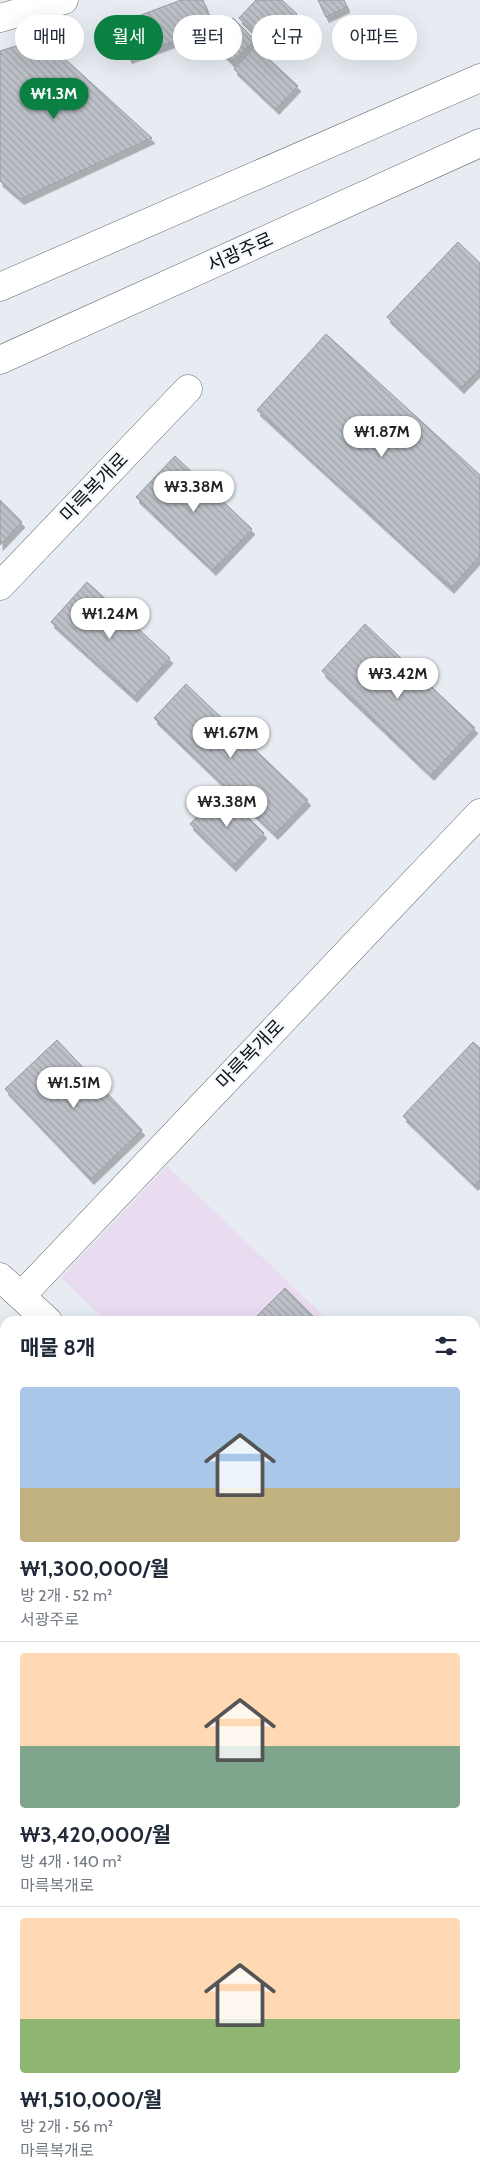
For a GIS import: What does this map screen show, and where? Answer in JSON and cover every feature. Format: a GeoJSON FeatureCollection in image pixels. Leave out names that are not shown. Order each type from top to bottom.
{"type":"FeatureCollection","features":[{"type":"Feature","properties":{"kind":"street"},"geometry":{"type":"LineString","coordinates":[[0,18],[64,0]]}},
{"type":"Feature","properties":{"kind":"street"},"geometry":{"type":"LineString","coordinates":[[0,287],[480,78]]}},
{"type":"Feature","properties":{"kind":"street","name":"서광주로"},"geometry":{"type":"LineString","coordinates":[[0,360],[480,143]]}},
{"type":"Feature","properties":{"kind":"street","name":"마륵복개로"},"geometry":{"type":"LineString","coordinates":[[0,586],[188,389]]}},
{"type":"Feature","properties":{"kind":"street","name":"마륵복개로"},"geometry":{"type":"LineString","coordinates":[[21,1296],[480,813]]}},
{"type":"Feature","properties":{"kind":"street"},"geometry":{"type":"LineString","coordinates":[[0,1277],[43,1316]]}},
{"type":"Feature","properties":{"kind":"shaded area"},"geometry":{"type":"Polygon","coordinates":[[[167,1166],[324,1316],[101,1316],[61,1278],[167,1166]]]}},
{"type":"Feature","properties":{"kind":"building"},"geometry":{"type":"Polygon","coordinates":[[[181,0],[203,0],[209,15],[173,15],[173,42],[163,45],[163,15],[141,15],[181,0]]]}},
{"type":"Feature","properties":{"kind":"building"},"geometry":{"type":"Polygon","coordinates":[[[256,0],[282,0],[297,14],[252,15],[252,31],[242,21],[242,15],[256,0]]]}},
{"type":"Feature","properties":{"kind":"building"},"geometry":{"type":"Polygon","coordinates":[[[318,0],[344,0],[347,7],[326,17],[318,0]]]}},
{"type":"Feature","properties":{"kind":"building"},"geometry":{"type":"Polygon","coordinates":[[[242,27],[252,37],[252,43],[242,52],[242,27]]]}},
{"type":"Feature","properties":{"kind":"building"},"geometry":{"type":"Polygon","coordinates":[[[15,46],[15,60],[66,60],[152,138],[21,199],[0,181],[0,51],[15,46]]]}},
{"type":"Feature","properties":{"kind":"building"},"geometry":{"type":"Polygon","coordinates":[[[252,49],[252,60],[270,60],[298,86],[276,109],[234,69],[252,49]]]}},
{"type":"Feature","properties":{"kind":"building"},"geometry":{"type":"Polygon","coordinates":[[[458,242],[480,263],[480,369],[461,388],[387,317],[458,242]]]}},
{"type":"Feature","properties":{"kind":"building"},"geometry":{"type":"Polygon","coordinates":[[[326,334],[480,475],[480,556],[451,588],[257,410],[326,334]]]}},
{"type":"Feature","properties":{"kind":"building"},"geometry":{"type":"Polygon","coordinates":[[[175,456],[252,529],[213,570],[136,497],[175,456]]]}},
{"type":"Feature","properties":{"kind":"building"},"geometry":{"type":"Polygon","coordinates":[[[0,500],[22,522],[0,545],[0,500]]]}},
{"type":"Feature","properties":{"kind":"building"},"geometry":{"type":"Polygon","coordinates":[[[87,582],[170,658],[134,697],[51,622],[87,582]]]}},
{"type":"Feature","properties":{"kind":"building"},"geometry":{"type":"Polygon","coordinates":[[[365,624],[475,728],[431,775],[322,671],[365,624]]]}},
{"type":"Feature","properties":{"kind":"building"},"geometry":{"type":"Polygon","coordinates":[[[186,684],[308,800],[275,834],[154,718],[186,684]]]}},
{"type":"Feature","properties":{"kind":"building"},"geometry":{"type":"Polygon","coordinates":[[[221,791],[264,833],[233,866],[190,824],[221,791]]]}},
{"type":"Feature","properties":{"kind":"building"},"geometry":{"type":"Polygon","coordinates":[[[57,1040],[142,1130],[91,1179],[5,1089],[57,1040]]]}},
{"type":"Feature","properties":{"kind":"building"},"geometry":{"type":"Polygon","coordinates":[[[473,1042],[480,1048],[480,1180],[475,1185],[403,1116],[473,1042]]]}},
{"type":"Feature","properties":{"kind":"building"},"geometry":{"type":"Polygon","coordinates":[[[285,1288],[313,1316],[257,1316],[285,1288]]]}}]}
